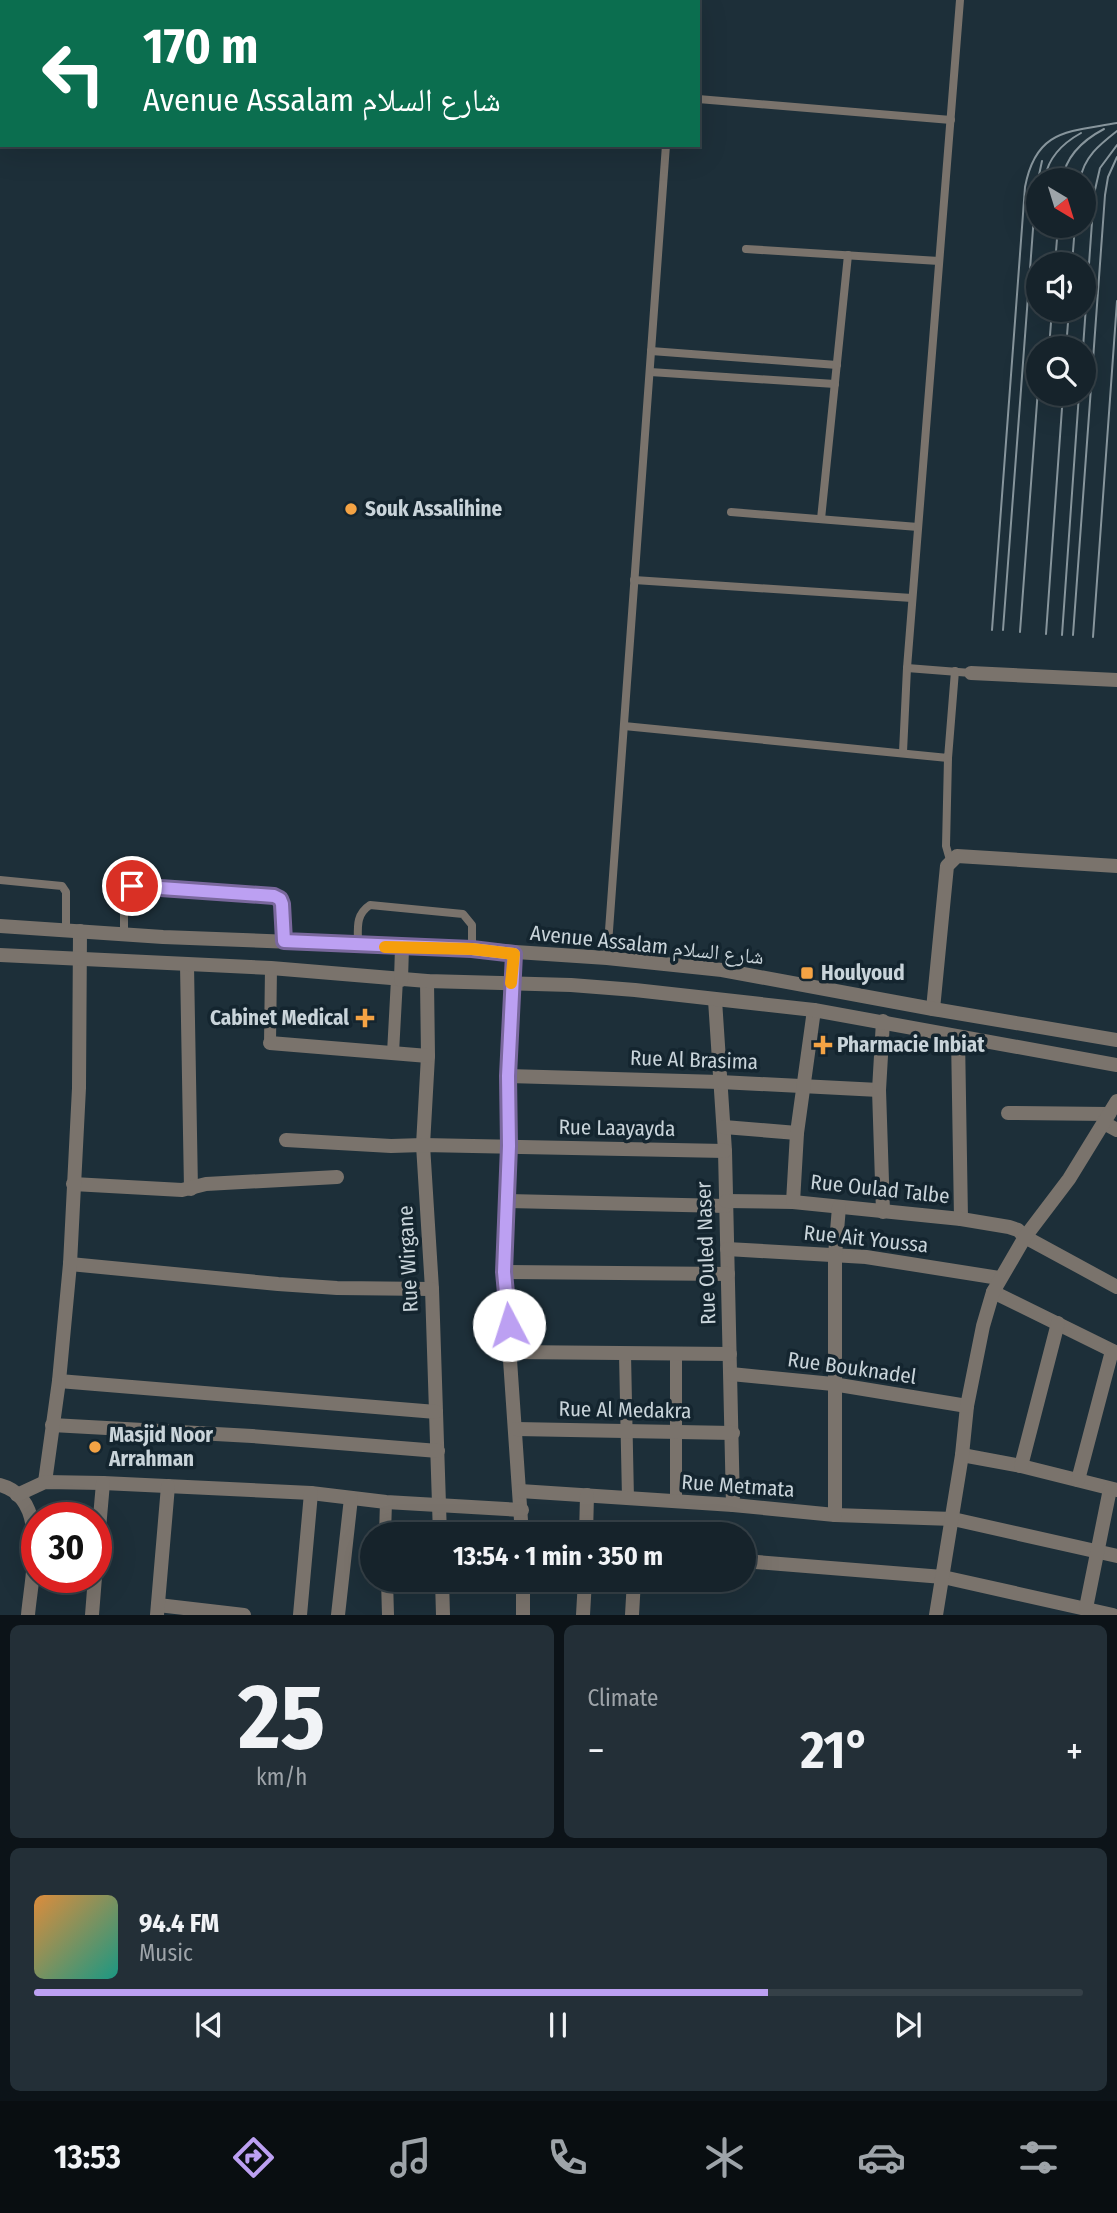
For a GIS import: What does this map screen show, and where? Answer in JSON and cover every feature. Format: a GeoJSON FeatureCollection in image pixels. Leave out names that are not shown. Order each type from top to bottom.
{"type":"FeatureCollection","features":[{"type":"Feature","properties":{"kind":"street"},"geometry":{"type":"LineString","coordinates":[[971,673],[1117,680]]}},
{"type":"Feature","properties":{"kind":"street"},"geometry":{"type":"LineString","coordinates":[[933,1009],[947,866],[950,860],[957,856],[1117,866]]}},
{"type":"Feature","properties":{"kind":"street","name":"Avenue Assalam شارع السلام"},"geometry":{"type":"LineString","coordinates":[[0,926],[607,958],[722,970],[1117,1040]]}},
{"type":"Feature","properties":{"kind":"street"},"geometry":{"type":"LineString","coordinates":[[45,1482],[59,1381],[70,1264],[79,1088],[80,957],[73,931]]}},
{"type":"Feature","properties":{"kind":"street"},"geometry":{"type":"LineString","coordinates":[[393,1054],[402,947]]}},
{"type":"Feature","properties":{"kind":"street"},"geometry":{"type":"LineString","coordinates":[[514,954],[508,1076],[509,1146],[504,1272],[522,1522]]}},
{"type":"Feature","properties":{"kind":"street"},"geometry":{"type":"LineString","coordinates":[[0,955],[271,968],[427,981],[571,985],[814,1010],[1117,1065]]}},
{"type":"Feature","properties":{"kind":"street"},"geometry":{"type":"LineString","coordinates":[[187,965],[191,1189]]}},
{"type":"Feature","properties":{"kind":"street"},"geometry":{"type":"LineString","coordinates":[[271,968],[270,1043],[428,1056]]}},
{"type":"Feature","properties":{"kind":"street","name":"Rue Wirgane"},"geometry":{"type":"LineString","coordinates":[[427,981],[428,1056],[423,1145],[432,1289],[439,1522]]}},
{"type":"Feature","properties":{"kind":"street","name":"Rue Ouled Naser"},"geometry":{"type":"LineString","coordinates":[[715,1000],[726,1204],[733,1505]]}},
{"type":"Feature","properties":{"kind":"street"},"geometry":{"type":"LineString","coordinates":[[793,1202],[797,1133],[814,1010]]}},
{"type":"Feature","properties":{"kind":"street"},"geometry":{"type":"LineString","coordinates":[[883,1021],[879,1090],[883,1212]]}},
{"type":"Feature","properties":{"kind":"street"},"geometry":{"type":"LineString","coordinates":[[958,1037],[961,1219]]}},
{"type":"Feature","properties":{"kind":"street","name":"Rue Al Brasima"},"geometry":{"type":"LineString","coordinates":[[508,1076],[804,1085],[879,1090]]}},
{"type":"Feature","properties":{"kind":"street"},"geometry":{"type":"LineString","coordinates":[[1008,1113],[1112,1117]]}},
{"type":"Feature","properties":{"kind":"street"},"geometry":{"type":"LineString","coordinates":[[936,1615],[953,1519],[967,1406],[983,1326],[996,1285],[1025,1237],[1112,1117]]}},
{"type":"Feature","properties":{"kind":"street"},"geometry":{"type":"LineString","coordinates":[[723,1127],[797,1133]]}},
{"type":"Feature","properties":{"kind":"street","name":"Rue Laayayda"},"geometry":{"type":"LineString","coordinates":[[286,1140],[391,1146],[724,1151]]}},
{"type":"Feature","properties":{"kind":"street"},"geometry":{"type":"LineString","coordinates":[[73,1184],[182,1190],[206,1184],[337,1177]]}},
{"type":"Feature","properties":{"kind":"street","name":"Rue Oulad Talbe"},"geometry":{"type":"LineString","coordinates":[[507,1201],[726,1204],[793,1202],[961,1219],[1018,1230],[1025,1237],[1117,1287]]}},
{"type":"Feature","properties":{"kind":"street"},"geometry":{"type":"LineString","coordinates":[[835,1515],[833,1384],[835,1255],[839,1207]]}},
{"type":"Feature","properties":{"kind":"street","name":"Rue Ait Youssa"},"geometry":{"type":"LineString","coordinates":[[727,1249],[880,1259],[996,1285],[1058,1323],[1115,1352]]}},
{"type":"Feature","properties":{"kind":"street"},"geometry":{"type":"LineString","coordinates":[[70,1264],[290,1285],[432,1289]]}},
{"type":"Feature","properties":{"kind":"street"},"geometry":{"type":"LineString","coordinates":[[504,1272],[728,1275]]}},
{"type":"Feature","properties":{"kind":"street"},"geometry":{"type":"LineString","coordinates":[[1021,1466],[1058,1323]]}},
{"type":"Feature","properties":{"kind":"street"},"geometry":{"type":"LineString","coordinates":[[511,1352],[730,1354]]}},
{"type":"Feature","properties":{"kind":"street"},"geometry":{"type":"LineString","coordinates":[[1078,1480],[1115,1352]]}},
{"type":"Feature","properties":{"kind":"street"},"geometry":{"type":"LineString","coordinates":[[625,1354],[628,1499]]}},
{"type":"Feature","properties":{"kind":"street"},"geometry":{"type":"LineString","coordinates":[[676,1354],[676,1502]]}},
{"type":"Feature","properties":{"kind":"street","name":"Rue Bouknadel"},"geometry":{"type":"LineString","coordinates":[[731,1374],[833,1384],[967,1406]]}},
{"type":"Feature","properties":{"kind":"street"},"geometry":{"type":"LineString","coordinates":[[59,1381],[436,1412]]}},
{"type":"Feature","properties":{"kind":"street"},"geometry":{"type":"LineString","coordinates":[[52,1425],[240,1435],[438,1451]]}},
{"type":"Feature","properties":{"kind":"street","name":"Rue Al Medakra"},"geometry":{"type":"LineString","coordinates":[[516,1429],[733,1433]]}},
{"type":"Feature","properties":{"kind":"street"},"geometry":{"type":"LineString","coordinates":[[962,1455],[1021,1466],[1113,1490],[1086,1608]]}},
{"type":"Feature","properties":{"kind":"street"},"geometry":{"type":"LineString","coordinates":[[17,1495],[45,1482],[103,1483],[311,1493],[386,1502],[522,1510]]}},
{"type":"Feature","properties":{"kind":"street"},"geometry":{"type":"LineString","coordinates":[[101,1502],[103,1483]]}},
{"type":"Feature","properties":{"kind":"street"},"geometry":{"type":"LineString","coordinates":[[0,1485],[17,1495],[27,1506],[34,1523],[35,1553],[28,1615]]}},
{"type":"Feature","properties":{"kind":"street"},"geometry":{"type":"LineString","coordinates":[[168,1486],[157,1610],[244,1615]]}},
{"type":"Feature","properties":{"kind":"street","name":"Rue Metmata"},"geometry":{"type":"LineString","coordinates":[[520,1491],[733,1505],[835,1515],[953,1519],[1117,1556]]}},
{"type":"Feature","properties":{"kind":"street"},"geometry":{"type":"LineString","coordinates":[[300,1615],[311,1493]]}},
{"type":"Feature","properties":{"kind":"street"},"geometry":{"type":"LineString","coordinates":[[586,1522],[587,1495]]}},
{"type":"Feature","properties":{"kind":"street"},"geometry":{"type":"LineString","coordinates":[[338,1615],[351,1497]]}},
{"type":"Feature","properties":{"kind":"street"},"geometry":{"type":"LineString","coordinates":[[385,1522],[386,1502]]}},
{"type":"Feature","properties":{"kind":"street"},"geometry":{"type":"LineString","coordinates":[[756,1563],[943,1577],[1063,1609],[1086,1608],[1113,1615]]}},
{"type":"Feature","properties":{"kind":"street"},"geometry":{"type":"LineString","coordinates":[[387,1592],[388,1615]]}},
{"type":"Feature","properties":{"kind":"street"},"geometry":{"type":"LineString","coordinates":[[442,1592],[443,1615]]}},
{"type":"Feature","properties":{"kind":"street"},"geometry":{"type":"LineString","coordinates":[[523,1592],[523,1615]]}},
{"type":"Feature","properties":{"kind":"street"},"geometry":{"type":"LineString","coordinates":[[583,1615],[584,1592]]}},
{"type":"Feature","properties":{"kind":"street"},"geometry":{"type":"LineString","coordinates":[[632,1615],[633,1592]]}},
{"type":"Feature","properties":{"kind":"street"},"geometry":{"type":"LineString","coordinates":[[92,1615],[94,1593]]}},
{"type":"Feature","properties":{"kind":"lane"},"geometry":{"type":"LineString","coordinates":[[903,752],[912,598],[960,0]]}},
{"type":"Feature","properties":{"kind":"lane"},"geometry":{"type":"LineString","coordinates":[[700,99],[951,120]]}},
{"type":"Feature","properties":{"kind":"lane"},"geometry":{"type":"LineString","coordinates":[[607,958],[666,147]]}},
{"type":"Feature","properties":{"kind":"lane"},"geometry":{"type":"LineString","coordinates":[[746,249],[939,261]]}},
{"type":"Feature","properties":{"kind":"lane"},"geometry":{"type":"LineString","coordinates":[[821,519],[848,255]]}},
{"type":"Feature","properties":{"kind":"lane"},"geometry":{"type":"LineString","coordinates":[[651,351],[837,365]]}},
{"type":"Feature","properties":{"kind":"lane"},"geometry":{"type":"LineString","coordinates":[[650,372],[835,384]]}},
{"type":"Feature","properties":{"kind":"lane"},"geometry":{"type":"LineString","coordinates":[[731,512],[918,527]]}},
{"type":"Feature","properties":{"kind":"lane"},"geometry":{"type":"LineString","coordinates":[[634,580],[912,598]]}},
{"type":"Feature","properties":{"kind":"lane"},"geometry":{"type":"LineString","coordinates":[[907,668],[971,673]]}},
{"type":"Feature","properties":{"kind":"lane"},"geometry":{"type":"LineString","coordinates":[[950,860],[946,846],[948,758],[955,671]]}},
{"type":"Feature","properties":{"kind":"lane"},"geometry":{"type":"LineString","coordinates":[[624,726],[948,758]]}},
{"type":"Feature","properties":{"kind":"lane"},"geometry":{"type":"LineString","coordinates":[[0,880],[62,886],[66,892],[73,931]]}},
{"type":"Feature","properties":{"kind":"lane"},"geometry":{"type":"LineString","coordinates":[[124,934],[124,892],[127,887],[132,886],[274,896],[280,899],[282,904],[284,941]]}},
{"type":"Feature","properties":{"kind":"lane"},"geometry":{"type":"LineString","coordinates":[[358,945],[358,918],[370,905],[463,914],[472,925],[472,949]]}},
{"type":"Feature","properties":{"kind":"tram line"},"geometry":{"type":"LineString","coordinates":[[992,630],[1025,187],[1030,168],[1046,144],[1069,132],[1117,123]]}},
{"type":"Feature","properties":{"kind":"tram line"},"geometry":{"type":"LineString","coordinates":[[1065,168],[1077,149],[1104,129]]}},
{"type":"Feature","properties":{"kind":"tram line"},"geometry":{"type":"LineString","coordinates":[[1084,168],[1098,147],[1117,131]]}},
{"type":"Feature","properties":{"kind":"tram line"},"geometry":{"type":"LineString","coordinates":[[1048,168],[1058,151],[1081,133]]}},
{"type":"Feature","properties":{"kind":"tram line"},"geometry":{"type":"LineString","coordinates":[[1084,336],[1094,194],[1100,168],[1117,145]]}},
{"type":"Feature","properties":{"kind":"tram line"},"geometry":{"type":"LineString","coordinates":[[1073,635],[1105,195],[1108,177],[1117,157]]}},
{"type":"Feature","properties":{"kind":"tram line"},"geometry":{"type":"LineString","coordinates":[[1003,630],[1036,189],[1042,161]]}},
{"type":"Feature","properties":{"kind":"tram line"},"geometry":{"type":"LineString","coordinates":[[1056,252],[1057,238]]}},
{"type":"Feature","properties":{"kind":"tram line"},"geometry":{"type":"LineString","coordinates":[[1073,252],[1074,238]]}},
{"type":"Feature","properties":{"kind":"tram line"},"geometry":{"type":"LineString","coordinates":[[1093,637],[1117,301]]}},
{"type":"Feature","properties":{"kind":"tram line"},"geometry":{"type":"LineString","coordinates":[[1050,336],[1051,322]]}},
{"type":"Feature","properties":{"kind":"tram line"},"geometry":{"type":"LineString","coordinates":[[1067,336],[1068,322]]}},
{"type":"Feature","properties":{"kind":"tram line"},"geometry":{"type":"LineString","coordinates":[[1020,632],[1037,406]]}},
{"type":"Feature","properties":{"kind":"tram line"},"geometry":{"type":"LineString","coordinates":[[1046,634],[1062,406]]}},
{"type":"Feature","properties":{"kind":"tram line"},"geometry":{"type":"LineString","coordinates":[[1062,635],[1078,406]]}},
{"type":"Feature","properties":{"kind":"slow traffic"},"geometry":{"type":"LineString","coordinates":[[385,947],[472,949],[514,954],[511,983]]}},
{"type":"Feature","properties":{"kind":"place","name":"Souk Assalihine"},"geometry":{"type":"Point","coordinates":[351,509]}},
{"type":"Feature","properties":{"kind":"place","name":"Houlyoud"},"geometry":{"type":"Point","coordinates":[807,973]}},
{"type":"Feature","properties":{"kind":"place","name":"Cabinet Medical"},"geometry":{"type":"Point","coordinates":[365,1018]}},
{"type":"Feature","properties":{"kind":"place","name":"Pharmacie Inbiat"},"geometry":{"type":"Point","coordinates":[823,1045]}},
{"type":"Feature","properties":{"kind":"place","name":"Masjid Noor Arrahman"},"geometry":{"type":"Point","coordinates":[95,1447]}},
{"type":"Feature","properties":{"kind":"route"},"geometry":{"type":"LineString","coordinates":[[132,886],[274,896],[280,899],[282,904],[284,941],[472,949],[514,954],[508,1076],[509,1146],[504,1272],[509,1325]]}}]}
